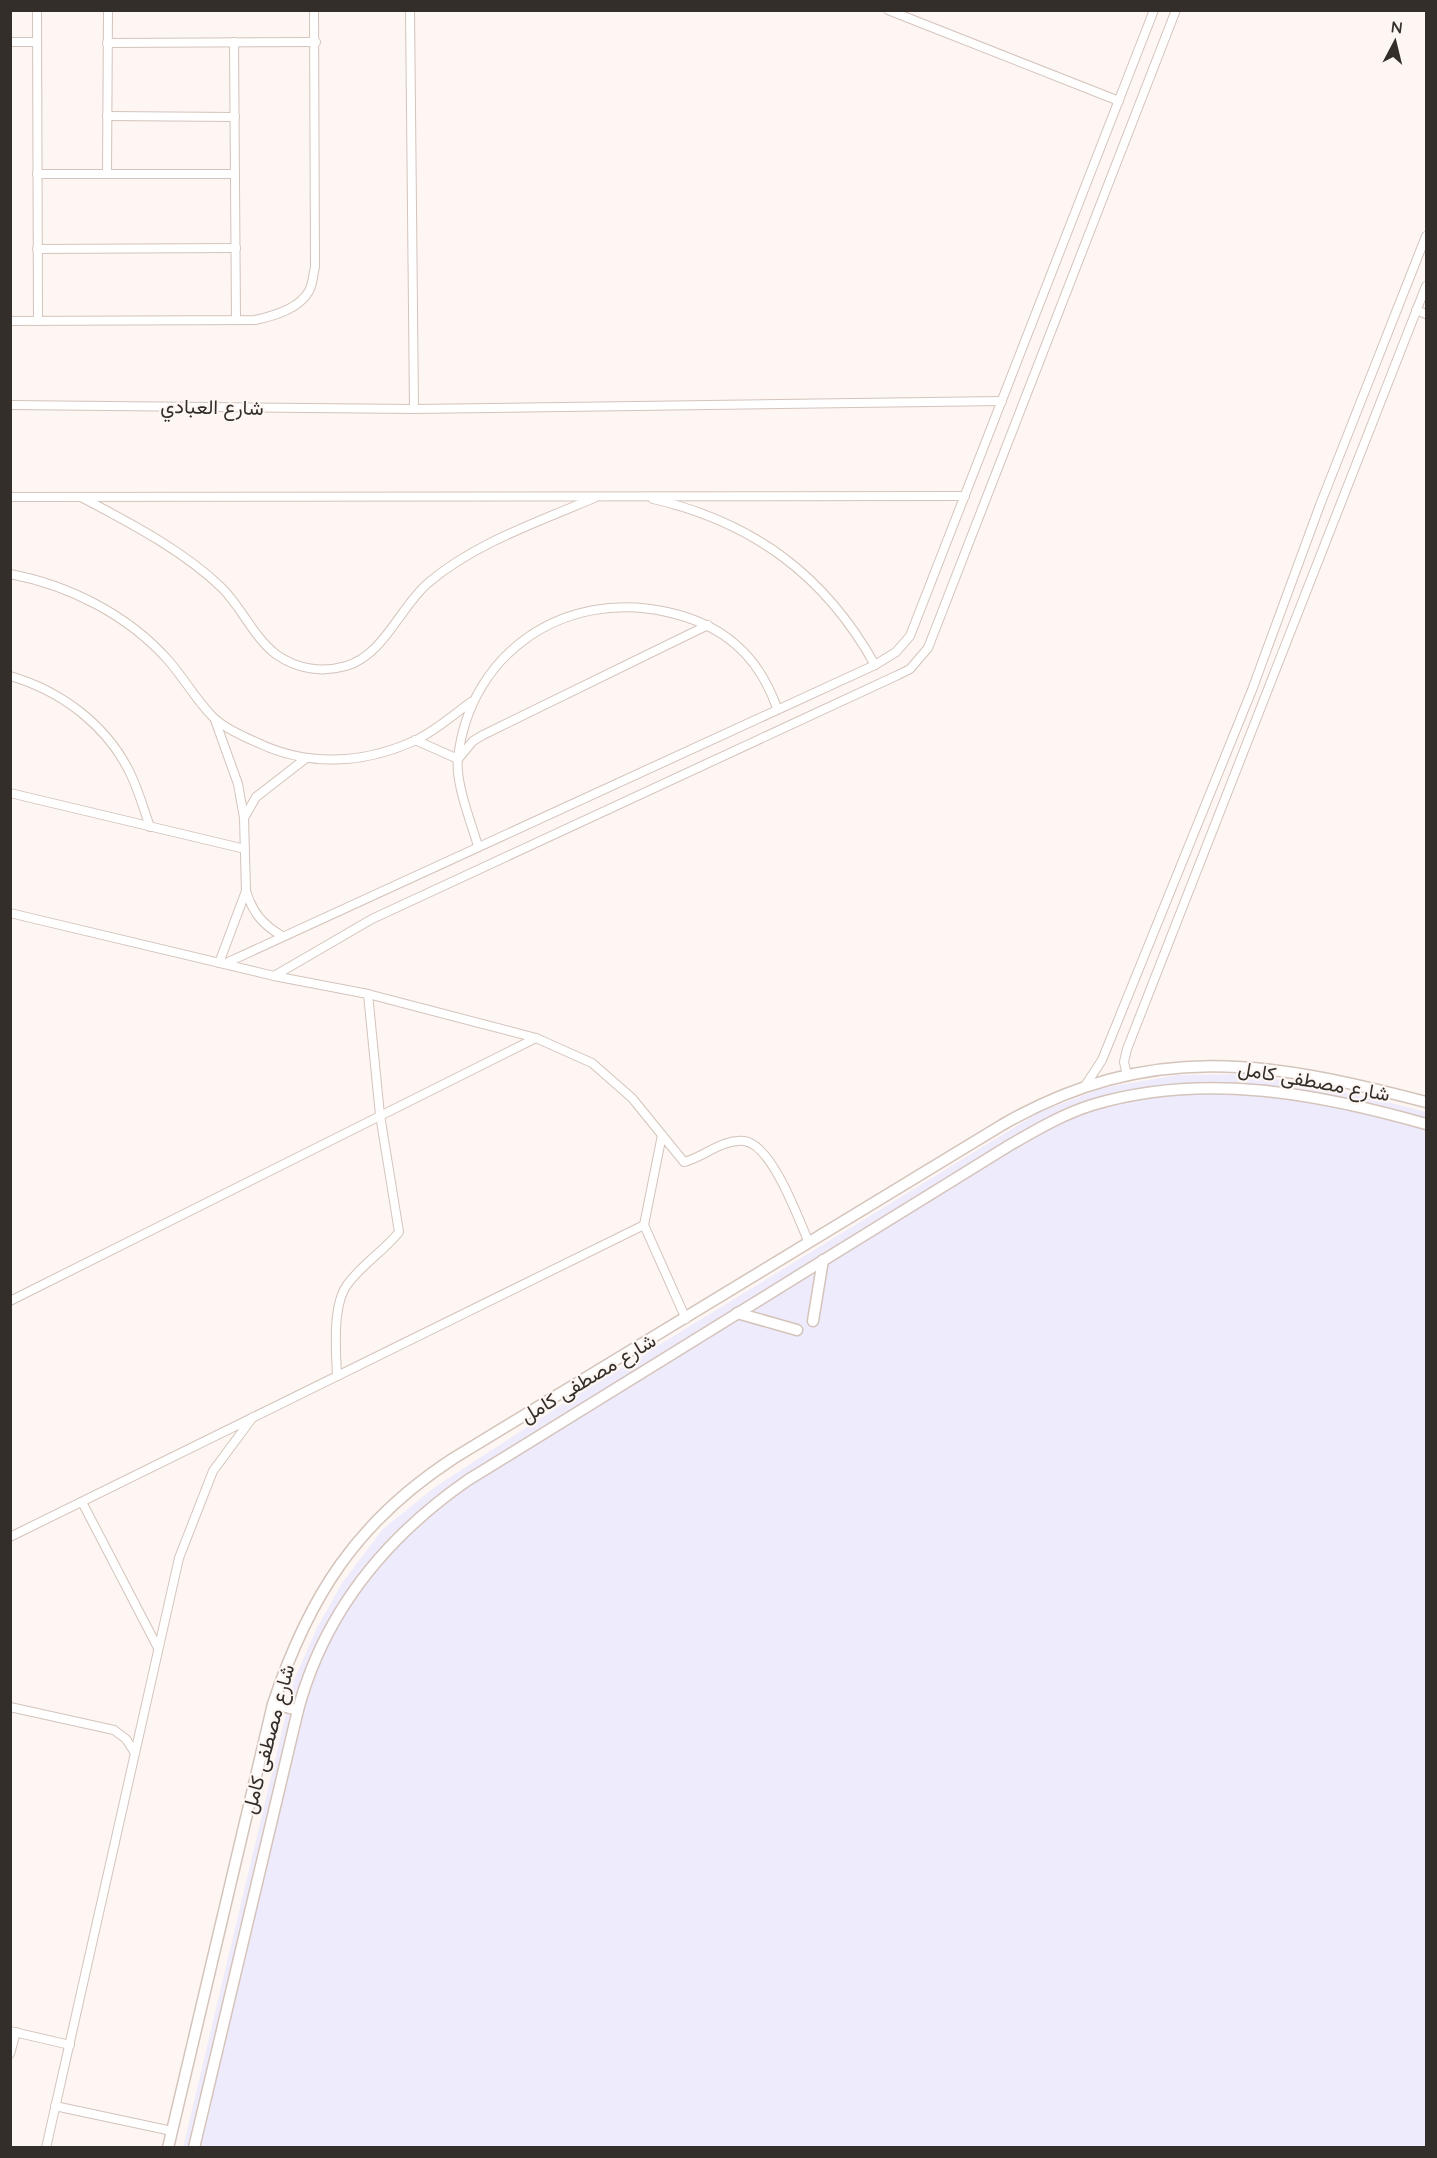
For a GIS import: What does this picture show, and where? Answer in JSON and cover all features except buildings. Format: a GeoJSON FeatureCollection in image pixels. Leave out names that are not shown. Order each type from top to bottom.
{"type":"FeatureCollection","features":[{"type":"Feature","properties":{"kind":"street"},"geometry":{"type":"LineString","coordinates":[[37,10],[38,321]]}},
{"type":"Feature","properties":{"kind":"street"},"geometry":{"type":"LineString","coordinates":[[107,174],[108,10]]}},
{"type":"Feature","properties":{"kind":"street"},"geometry":{"type":"LineString","coordinates":[[10,321],[255,320],[276,316],[294,306],[309,291],[315,267],[316,42],[314,10]]}},
{"type":"Feature","properties":{"kind":"street"},"geometry":{"type":"LineString","coordinates":[[410,10],[414,409]]}},
{"type":"Feature","properties":{"kind":"street"},"geometry":{"type":"LineString","coordinates":[[888,10],[1119,101]]}},
{"type":"Feature","properties":{"kind":"street"},"geometry":{"type":"LineString","coordinates":[[222,963],[875,665],[896,652],[910,636],[1154,10]]}},
{"type":"Feature","properties":{"kind":"street"},"geometry":{"type":"LineString","coordinates":[[274,976],[372,919],[898,675],[920,660],[928,648],[1176,10]]}},
{"type":"Feature","properties":{"kind":"street"},"geometry":{"type":"LineString","coordinates":[[10,42],[37,42]]}},
{"type":"Feature","properties":{"kind":"street"},"geometry":{"type":"LineString","coordinates":[[234,42],[236,320]]}},
{"type":"Feature","properties":{"kind":"street"},"geometry":{"type":"LineString","coordinates":[[108,43],[316,42]]}},
{"type":"Feature","properties":{"kind":"street"},"geometry":{"type":"LineString","coordinates":[[107,116],[235,117]]}},
{"type":"Feature","properties":{"kind":"street"},"geometry":{"type":"LineString","coordinates":[[37,174],[235,174]]}},
{"type":"Feature","properties":{"kind":"street"},"geometry":{"type":"LineString","coordinates":[[1085,1086],[1102,1060],[1252,690],[1320,505],[1426,236]]}},
{"type":"Feature","properties":{"kind":"street"},"geometry":{"type":"LineString","coordinates":[[37,249],[236,248]]}},
{"type":"Feature","properties":{"kind":"street"},"geometry":{"type":"LineString","coordinates":[[1127,1074],[1124,1062],[1127,1049],[1426,286]]}},
{"type":"Feature","properties":{"kind":"street"},"geometry":{"type":"LineString","coordinates":[[1416,310],[1426,314]]}},
{"type":"Feature","properties":{"kind":"street","name":"شارع العبادي"},"geometry":{"type":"LineString","coordinates":[[10,405],[414,409],[1002,401]]}},
{"type":"Feature","properties":{"kind":"street"},"geometry":{"type":"LineString","coordinates":[[80,496],[154,537],[222,588],[275,654],[298,666],[323,670],[348,666],[370,653],[428,584],[481,547],[598,496]]}},
{"type":"Feature","properties":{"kind":"street"},"geometry":{"type":"LineString","coordinates":[[638,496],[699,512],[738,528],[783,556],[822,590],[856,630],[875,665]]}},
{"type":"Feature","properties":{"kind":"street"},"geometry":{"type":"LineString","coordinates":[[10,497],[965,496]]}},
{"type":"Feature","properties":{"kind":"street"},"geometry":{"type":"LineString","coordinates":[[10,574],[59,588],[130,624],[167,659],[214,719],[235,773],[244,818],[246,891],[252,910],[265,926],[282,936]]}},
{"type":"Feature","properties":{"kind":"street"},"geometry":{"type":"LineString","coordinates":[[214,719],[268,748],[305,759],[325,762],[371,755],[416,740],[471,702],[504,656],[528,636],[555,621],[584,611],[615,606],[646,607],[708,625],[754,661],[768,683],[777,708]]}},
{"type":"Feature","properties":{"kind":"street"},"geometry":{"type":"LineString","coordinates":[[458,759],[473,741],[483,735],[708,625]]}},
{"type":"Feature","properties":{"kind":"street"},"geometry":{"type":"LineString","coordinates":[[10,676],[30,682],[61,698],[90,719],[113,745],[132,776],[150,827]]}},
{"type":"Feature","properties":{"kind":"street"},"geometry":{"type":"LineString","coordinates":[[471,702],[458,759],[459,776],[478,846]]}},
{"type":"Feature","properties":{"kind":"street"},"geometry":{"type":"LineString","coordinates":[[416,740],[458,759]]}},
{"type":"Feature","properties":{"kind":"street"},"geometry":{"type":"LineString","coordinates":[[244,818],[256,797],[305,759]]}},
{"type":"Feature","properties":{"kind":"street"},"geometry":{"type":"LineString","coordinates":[[10,793],[245,849]]}},
{"type":"Feature","properties":{"kind":"street"},"geometry":{"type":"LineString","coordinates":[[222,963],[246,891]]}},
{"type":"Feature","properties":{"kind":"street"},"geometry":{"type":"LineString","coordinates":[[10,914],[274,976],[368,994],[536,1038],[592,1063],[633,1098],[684,1162],[718,1146],[743,1141],[751,1143],[764,1155],[779,1176],[809,1244]]}},
{"type":"Feature","properties":{"kind":"street"},"geometry":{"type":"LineString","coordinates":[[337,1376],[336,1340],[339,1301],[346,1285],[399,1232],[380,1115],[368,994]]}},
{"type":"Feature","properties":{"kind":"street"},"geometry":{"type":"LineString","coordinates":[[10,1301],[536,1038]]}},
{"type":"Feature","properties":{"kind":"street","name":"شارع مصطفى كامل"},"geometry":{"type":"LineString","coordinates":[[168,2148],[273,1704],[302,1628],[322,1590],[359,1539],[395,1502],[454,1458],[1034,1106],[1085,1086],[1127,1074],[1179,1066],[1218,1065],[1298,1074],[1426,1102]]}},
{"type":"Feature","properties":{"kind":"street"},"geometry":{"type":"LineString","coordinates":[[1349,1105],[1353,1085]]}},
{"type":"Feature","properties":{"kind":"street","name":"شارع مصطفى كامل"},"geometry":{"type":"LineString","coordinates":[[194,2148],[298,1710],[309,1675],[346,1600],[381,1554],[415,1520],[468,1480],[1010,1145],[1049,1123],[1090,1106],[1134,1094],[1211,1086],[1266,1090],[1349,1105],[1426,1124]]}},
{"type":"Feature","properties":{"kind":"street"},"geometry":{"type":"LineString","coordinates":[[662,1135],[644,1225],[686,1319]]}},
{"type":"Feature","properties":{"kind":"street"},"geometry":{"type":"LineString","coordinates":[[10,1537],[644,1225]]}},
{"type":"Feature","properties":{"kind":"street"},"geometry":{"type":"LineString","coordinates":[[813,1321],[823,1260]]}},
{"type":"Feature","properties":{"kind":"street"},"geometry":{"type":"LineString","coordinates":[[777,1263],[789,1281]]}},
{"type":"Feature","properties":{"kind":"street"},"geometry":{"type":"LineString","coordinates":[[762,1272],[773,1291]]}},
{"type":"Feature","properties":{"kind":"street"},"geometry":{"type":"LineString","coordinates":[[737,1313],[797,1330]]}},
{"type":"Feature","properties":{"kind":"street"},"geometry":{"type":"LineString","coordinates":[[46,2148],[179,1558],[213,1471],[253,1417]]}},
{"type":"Feature","properties":{"kind":"street"},"geometry":{"type":"LineString","coordinates":[[82,1502],[159,1648]]}},
{"type":"Feature","properties":{"kind":"street"},"geometry":{"type":"LineString","coordinates":[[273,1704],[298,1710]]}},
{"type":"Feature","properties":{"kind":"street"},"geometry":{"type":"LineString","coordinates":[[11,1709],[114,1730],[126,1739],[135,1753]]}},
{"type":"Feature","properties":{"kind":"street"},"geometry":{"type":"LineString","coordinates":[[10,2054],[13,2032],[70,2045]]}},
{"type":"Feature","properties":{"kind":"street"},"geometry":{"type":"LineString","coordinates":[[56,2106],[172,2130]]}},
{"type":"Feature","properties":{"kind":"shaded area"},"geometry":{"type":"Polygon","coordinates":[[[1250,1074],[1368,1097],[1426,1112],[1426,2147],[183,2148],[294,1680],[317,1628],[342,1583],[383,1529],[435,1487],[561,1405],[1038,1113],[1102,1088],[1178,1075],[1250,1074]]]}}]}
